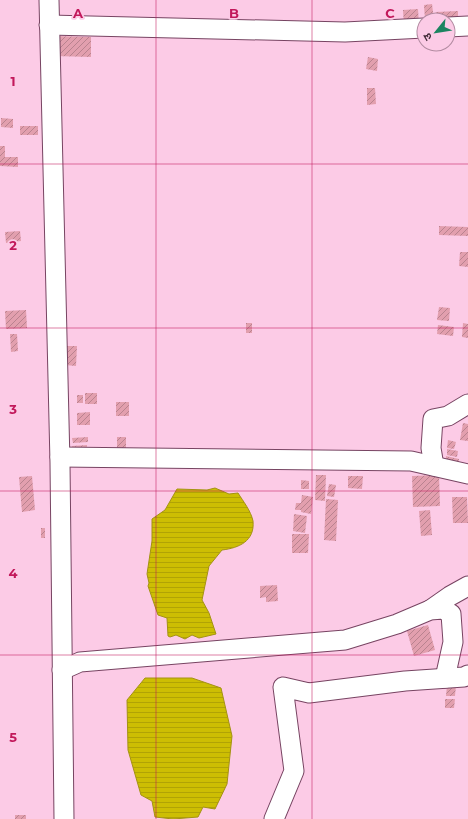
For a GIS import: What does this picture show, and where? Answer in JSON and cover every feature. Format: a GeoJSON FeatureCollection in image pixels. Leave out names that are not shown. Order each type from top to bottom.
{"type":"FeatureCollection","features":[{"type":"Feature","properties":{"kind":"street"},"geometry":{"type":"LineString","coordinates":[[48,0],[60,457],[64,819]]}},
{"type":"Feature","properties":{"kind":"street"},"geometry":{"type":"LineString","coordinates":[[49,25],[345,32],[416,28]]}},
{"type":"Feature","properties":{"kind":"street"},"geometry":{"type":"LineString","coordinates":[[456,27],[468,26]]}},
{"type":"Feature","properties":{"kind":"street"},"geometry":{"type":"LineString","coordinates":[[434,466],[431,448],[433,419],[448,416],[468,404]]}},
{"type":"Feature","properties":{"kind":"street"},"geometry":{"type":"LineString","coordinates":[[60,457],[411,461],[468,474]]}},
{"type":"Feature","properties":{"kind":"street"},"geometry":{"type":"LineString","coordinates":[[62,662],[80,662],[345,640],[397,624],[430,610],[468,586]]}},
{"type":"Feature","properties":{"kind":"street"},"geometry":{"type":"LineString","coordinates":[[430,610],[443,609],[452,614],[453,642],[445,678]]}},
{"type":"Feature","properties":{"kind":"street"},"geometry":{"type":"LineString","coordinates":[[274,819],[294,771],[283,688],[309,692],[464,677],[468,675]]}},
{"type":"Feature","properties":{"kind":"shaded area"},"geometry":{"type":"Polygon","coordinates":[[[215,488],[229,494],[238,493],[251,514],[253,528],[249,538],[245,542],[222,550],[209,566],[202,600],[209,613],[216,634],[199,638],[192,635],[185,639],[176,635],[170,637],[168,636],[167,618],[158,615],[148,586],[149,583],[147,574],[152,541],[152,519],[165,510],[177,489],[207,490],[215,488]]]}},
{"type":"Feature","properties":{"kind":"shaded area"},"geometry":{"type":"Polygon","coordinates":[[[145,678],[192,678],[221,688],[232,736],[227,784],[215,809],[203,807],[198,817],[173,819],[155,817],[152,801],[141,795],[128,750],[127,700],[145,678]]]}},
{"type":"Feature","properties":{"kind":"building"},"geometry":{"type":"Polygon","coordinates":[[[432,4],[433,12],[424,12],[424,5],[432,4]]]}},
{"type":"Feature","properties":{"kind":"building"},"geometry":{"type":"Polygon","coordinates":[[[418,9],[418,12],[416,12],[416,25],[404,25],[403,10],[418,9]]]}},
{"type":"Feature","properties":{"kind":"building"},"geometry":{"type":"Polygon","coordinates":[[[458,11],[458,19],[456,19],[456,12],[436,12],[458,11]]]}},
{"type":"Feature","properties":{"kind":"building"},"geometry":{"type":"Polygon","coordinates":[[[55,36],[91,37],[91,57],[54,56],[55,36]]]}},
{"type":"Feature","properties":{"kind":"building"},"geometry":{"type":"Polygon","coordinates":[[[368,57],[378,59],[377,71],[366,69],[368,57]]]}},
{"type":"Feature","properties":{"kind":"building"},"geometry":{"type":"Polygon","coordinates":[[[367,88],[375,88],[376,104],[367,105],[367,88]]]}},
{"type":"Feature","properties":{"kind":"building"},"geometry":{"type":"Polygon","coordinates":[[[1,118],[13,119],[13,128],[1,127],[1,118]]]}},
{"type":"Feature","properties":{"kind":"building"},"geometry":{"type":"Polygon","coordinates":[[[20,126],[38,126],[38,135],[20,135],[20,126]]]}},
{"type":"Feature","properties":{"kind":"building"},"geometry":{"type":"Polygon","coordinates":[[[0,146],[5,146],[5,157],[18,157],[18,167],[0,166],[0,146]]]}},
{"type":"Feature","properties":{"kind":"building"},"geometry":{"type":"Polygon","coordinates":[[[439,226],[468,227],[468,236],[439,235],[439,226]]]}},
{"type":"Feature","properties":{"kind":"building"},"geometry":{"type":"Polygon","coordinates":[[[20,231],[21,241],[6,243],[5,232],[20,231]]]}},
{"type":"Feature","properties":{"kind":"building"},"geometry":{"type":"Polygon","coordinates":[[[460,252],[468,252],[468,267],[459,266],[460,252]]]}},
{"type":"Feature","properties":{"kind":"building"},"geometry":{"type":"Polygon","coordinates":[[[439,307],[450,308],[449,321],[437,320],[439,307]]]}},
{"type":"Feature","properties":{"kind":"building"},"geometry":{"type":"Polygon","coordinates":[[[26,310],[27,328],[6,329],[5,311],[26,310]]]}},
{"type":"Feature","properties":{"kind":"building"},"geometry":{"type":"Polygon","coordinates":[[[246,323],[252,323],[252,333],[246,333],[246,323]]]}},
{"type":"Feature","properties":{"kind":"building"},"geometry":{"type":"Polygon","coordinates":[[[463,323],[468,324],[468,338],[462,337],[463,323]]]}},
{"type":"Feature","properties":{"kind":"building"},"geometry":{"type":"Polygon","coordinates":[[[438,325],[454,327],[453,336],[437,334],[438,325]]]}},
{"type":"Feature","properties":{"kind":"building"},"geometry":{"type":"Polygon","coordinates":[[[10,334],[17,334],[18,351],[11,352],[10,334]]]}},
{"type":"Feature","properties":{"kind":"building"},"geometry":{"type":"Polygon","coordinates":[[[66,346],[77,346],[76,366],[65,365],[66,346]]]}},
{"type":"Feature","properties":{"kind":"building"},"geometry":{"type":"Polygon","coordinates":[[[85,393],[97,393],[97,404],[85,404],[85,393]]]}},
{"type":"Feature","properties":{"kind":"building"},"geometry":{"type":"Polygon","coordinates":[[[77,395],[83,395],[83,403],[77,403],[77,395]]]}},
{"type":"Feature","properties":{"kind":"building"},"geometry":{"type":"Polygon","coordinates":[[[116,402],[129,402],[129,416],[116,416],[116,402]]]}},
{"type":"Feature","properties":{"kind":"building"},"geometry":{"type":"Polygon","coordinates":[[[90,412],[90,425],[77,425],[77,413],[90,412]]]}},
{"type":"Feature","properties":{"kind":"building"},"geometry":{"type":"Polygon","coordinates":[[[463,423],[468,424],[468,441],[460,440],[463,423]]]}},
{"type":"Feature","properties":{"kind":"building"},"geometry":{"type":"Polygon","coordinates":[[[88,437],[88,442],[73,443],[72,438],[88,437]]]}},
{"type":"Feature","properties":{"kind":"building"},"geometry":{"type":"Polygon","coordinates":[[[117,437],[126,437],[126,452],[117,452],[117,437]]]}},
{"type":"Feature","properties":{"kind":"building"},"geometry":{"type":"Polygon","coordinates":[[[448,440],[456,442],[454,449],[447,448],[448,440]]]}},
{"type":"Feature","properties":{"kind":"building"},"geometry":{"type":"Polygon","coordinates":[[[87,445],[87,454],[73,455],[72,446],[87,445]]]}},
{"type":"Feature","properties":{"kind":"building"},"geometry":{"type":"Polygon","coordinates":[[[447,449],[458,451],[457,457],[447,455],[447,449]]]}},
{"type":"Feature","properties":{"kind":"building"},"geometry":{"type":"Polygon","coordinates":[[[446,456],[459,459],[458,470],[445,467],[446,456]]]}},
{"type":"Feature","properties":{"kind":"building"},"geometry":{"type":"Polygon","coordinates":[[[316,475],[326,475],[325,501],[315,500],[316,475]]]}},
{"type":"Feature","properties":{"kind":"building"},"geometry":{"type":"Polygon","coordinates":[[[439,475],[440,506],[413,507],[412,476],[439,475]]]}},
{"type":"Feature","properties":{"kind":"building"},"geometry":{"type":"Polygon","coordinates":[[[32,476],[35,510],[22,512],[19,477],[32,476]]]}},
{"type":"Feature","properties":{"kind":"building"},"geometry":{"type":"Polygon","coordinates":[[[348,476],[363,476],[362,489],[348,488],[348,476]]]}},
{"type":"Feature","properties":{"kind":"building"},"geometry":{"type":"Polygon","coordinates":[[[301,480],[309,481],[309,489],[301,489],[301,480]]]}},
{"type":"Feature","properties":{"kind":"building"},"geometry":{"type":"Polygon","coordinates":[[[329,484],[336,485],[334,497],[327,496],[329,484]]]}},
{"type":"Feature","properties":{"kind":"building"},"geometry":{"type":"Polygon","coordinates":[[[302,495],[313,497],[311,514],[301,512],[301,510],[295,510],[296,503],[301,503],[302,495]]]}},
{"type":"Feature","properties":{"kind":"building"},"geometry":{"type":"Polygon","coordinates":[[[452,497],[467,497],[468,523],[453,523],[452,497]]]}},
{"type":"Feature","properties":{"kind":"building"},"geometry":{"type":"Polygon","coordinates":[[[326,499],[338,500],[336,541],[324,540],[326,499]]]}},
{"type":"Feature","properties":{"kind":"building"},"geometry":{"type":"Polygon","coordinates":[[[430,510],[432,535],[421,536],[419,511],[430,510]]]}},
{"type":"Feature","properties":{"kind":"building"},"geometry":{"type":"Polygon","coordinates":[[[294,514],[307,516],[305,533],[293,531],[294,514]]]}},
{"type":"Feature","properties":{"kind":"building"},"geometry":{"type":"Polygon","coordinates":[[[41,528],[45,528],[45,538],[41,538],[41,528]]]}},
{"type":"Feature","properties":{"kind":"building"},"geometry":{"type":"Polygon","coordinates":[[[292,534],[309,534],[308,553],[292,553],[292,534]]]}},
{"type":"Feature","properties":{"kind":"building"},"geometry":{"type":"Polygon","coordinates":[[[277,585],[278,601],[266,602],[266,597],[260,598],[260,586],[277,585]]]}},
{"type":"Feature","properties":{"kind":"building"},"geometry":{"type":"Polygon","coordinates":[[[428,625],[435,650],[414,656],[407,631],[428,625]]]}},
{"type":"Feature","properties":{"kind":"building"},"geometry":{"type":"Polygon","coordinates":[[[447,685],[456,685],[455,696],[446,696],[447,685]]]}},
{"type":"Feature","properties":{"kind":"building"},"geometry":{"type":"Polygon","coordinates":[[[445,699],[455,699],[454,708],[445,708],[445,699]]]}},
{"type":"Feature","properties":{"kind":"building"},"geometry":{"type":"Polygon","coordinates":[[[15,815],[26,815],[26,819],[15,819],[15,815]]]}}]}
